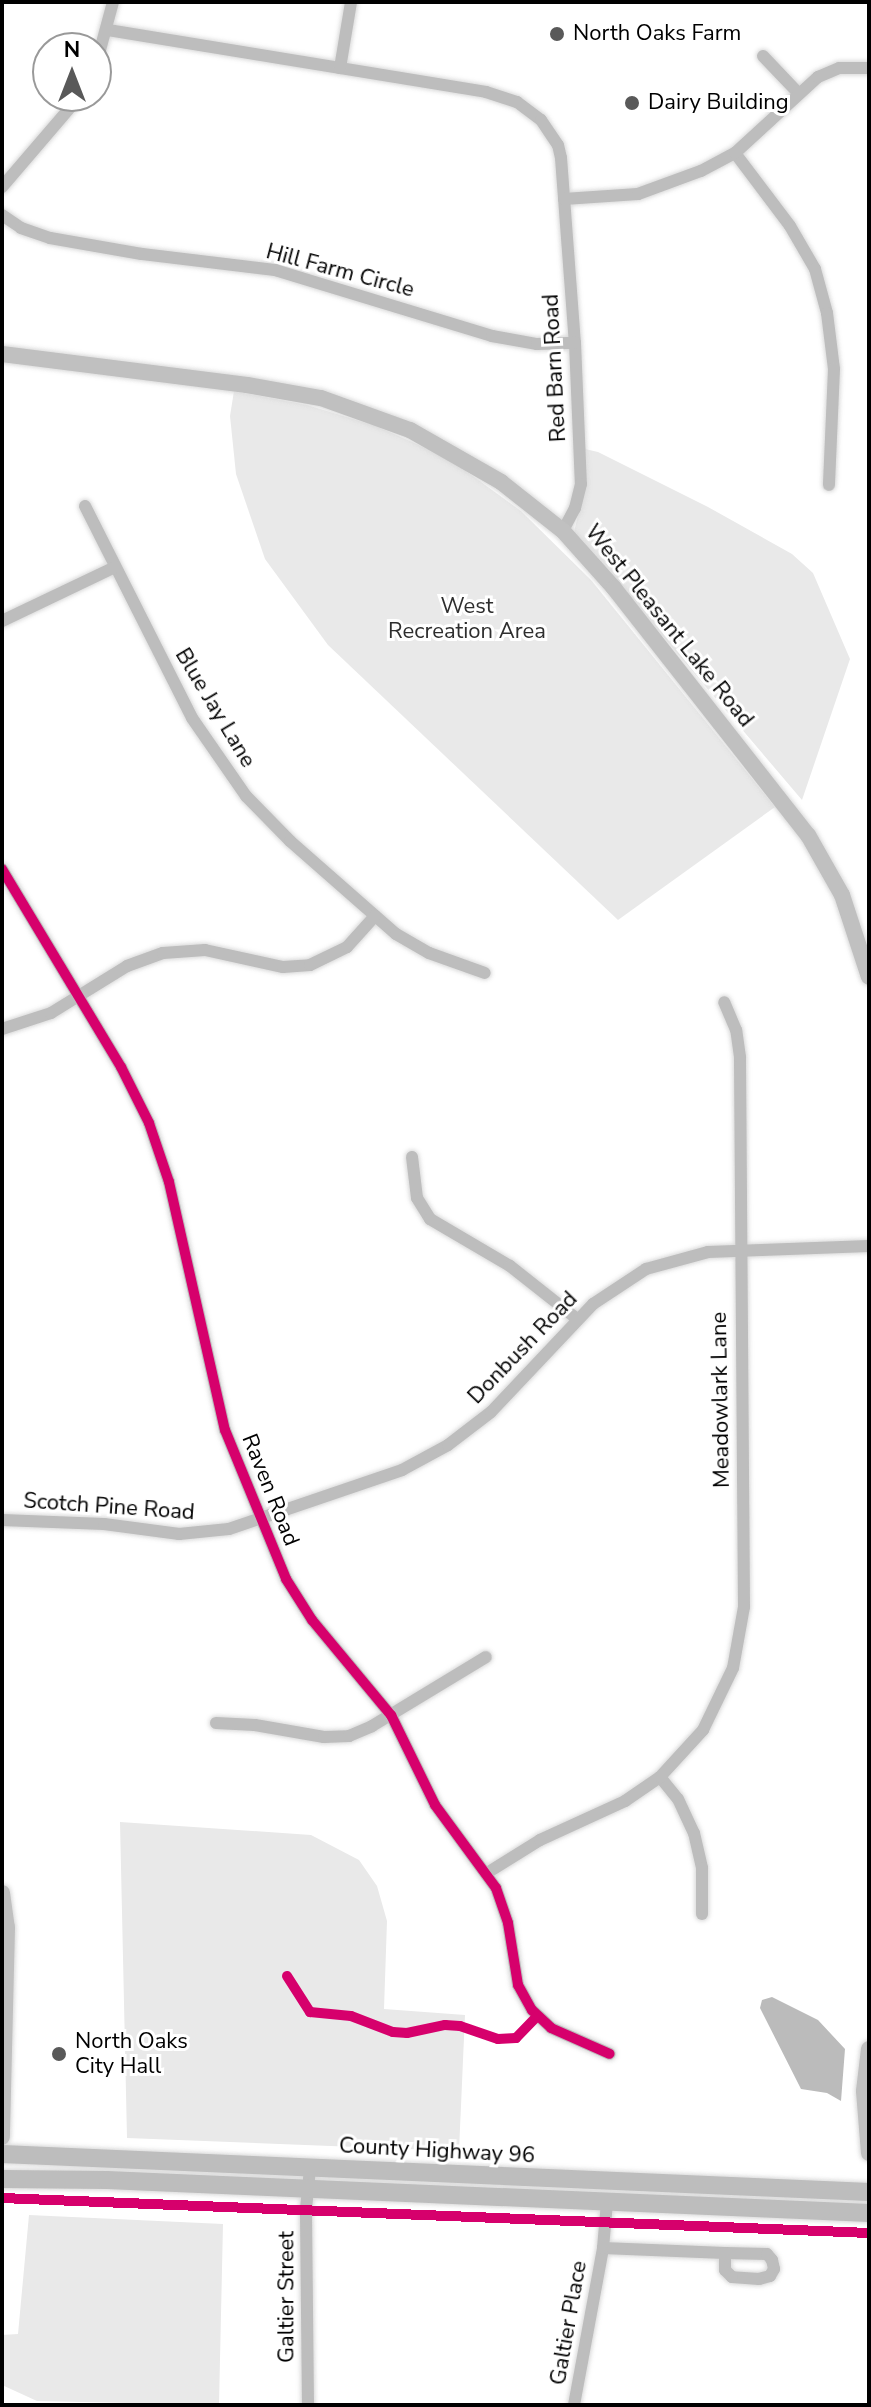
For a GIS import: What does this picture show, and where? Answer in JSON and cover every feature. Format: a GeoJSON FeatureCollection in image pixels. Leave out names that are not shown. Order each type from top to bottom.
{"type":"FeatureCollection","features":[{"type":"Feature","properties":{"kind":"main road","name":"County Highway 96"},"geometry":{"type":"LineString","coordinates":[[2,2154],[869,2192]]}},
{"type":"Feature","properties":{"kind":"main road","name":"County Highway 96"},"geometry":{"type":"LineString","coordinates":[[2,2179],[869,2213]]}},
{"type":"Feature","properties":{"kind":"street"},"geometry":{"type":"LineString","coordinates":[[113,2],[108,30],[486,92],[517,102],[541,120],[558,145],[564,199],[638,194],[701,171],[735,153],[799,94],[828,72],[851,67],[869,68]]}},
{"type":"Feature","properties":{"kind":"street"},"geometry":{"type":"LineString","coordinates":[[340,68],[351,2]]}},
{"type":"Feature","properties":{"kind":"street"},"geometry":{"type":"LineString","coordinates":[[763,56],[799,94]]}},
{"type":"Feature","properties":{"kind":"street"},"geometry":{"type":"LineString","coordinates":[[2,187],[66,112]]}},
{"type":"Feature","properties":{"kind":"street"},"geometry":{"type":"LineString","coordinates":[[735,153],[790,226],[815,269],[827,313],[834,369],[829,485]]}},
{"type":"Feature","properties":{"kind":"street","name":"Red Barn Road"},"geometry":{"type":"LineString","coordinates":[[563,531],[575,508],[581,484],[575,343],[564,199]]}},
{"type":"Feature","properties":{"kind":"street","name":"Hill Farm Circle"},"geometry":{"type":"LineString","coordinates":[[2,215],[21,228],[50,238],[131,252],[275,270],[492,336],[537,344],[575,343]]}},
{"type":"Feature","properties":{"kind":"street","name":"West Pleasant Lake Road"},"geometry":{"type":"LineString","coordinates":[[2,354],[284,390],[348,406],[410,430],[452,451],[501,482],[563,531],[614,588],[808,835],[842,895],[869,977]]}},
{"type":"Feature","properties":{"kind":"street","name":"Blue Jay Lane"},"geometry":{"type":"LineString","coordinates":[[85,506],[192,718],[224,768],[267,819],[375,916],[429,953],[485,973]]}},
{"type":"Feature","properties":{"kind":"street"},"geometry":{"type":"LineString","coordinates":[[2,621],[115,567]]}},
{"type":"Feature","properties":{"kind":"street","name":"Raven Road"},"geometry":{"type":"LineString","coordinates":[[2,869],[136,1094],[160,1152],[225,1430],[259,1518],[298,1600],[391,1715],[435,1805],[487,1873],[503,1904],[518,1985],[532,2010],[551,2028],[610,2054]]}},
{"type":"Feature","properties":{"kind":"street"},"geometry":{"type":"LineString","coordinates":[[2,1029],[51,1013],[127,966],[163,953],[205,950],[283,967],[310,965],[347,947],[375,916]]}},
{"type":"Feature","properties":{"kind":"street","name":"Meadowlark Lane"},"geometry":{"type":"LineString","coordinates":[[487,1873],[540,1840],[625,1801],[660,1777],[688,1749],[716,1709],[739,1645],[744,1607],[739,1250],[740,1057],[736,1030],[724,1002]]}},
{"type":"Feature","properties":{"kind":"street"},"geometry":{"type":"LineString","coordinates":[[412,1157],[417,1198],[430,1219],[510,1266],[577,1319]]}},
{"type":"Feature","properties":{"kind":"street","name":"Donbush Road"},"geometry":{"type":"LineString","coordinates":[[259,1518],[380,1479],[448,1445],[491,1412],[577,1319],[609,1290],[646,1269],[687,1256],[739,1250],[869,1246]]}},
{"type":"Feature","properties":{"kind":"street","name":"Scotch Pine Road"},"geometry":{"type":"LineString","coordinates":[[2,1520],[74,1522],[195,1534],[229,1529],[259,1518]]}},
{"type":"Feature","properties":{"kind":"street"},"geometry":{"type":"LineString","coordinates":[[216,1723],[255,1725],[337,1738],[362,1732],[486,1657]]}},
{"type":"Feature","properties":{"kind":"street"},"geometry":{"type":"LineString","coordinates":[[660,1777],[678,1799],[694,1833],[702,1868],[702,1914]]}},
{"type":"Feature","properties":{"kind":"street"},"geometry":{"type":"LineString","coordinates":[[2,1893],[7,1927],[2,2137]]}},
{"type":"Feature","properties":{"kind":"street"},"geometry":{"type":"LineString","coordinates":[[868,2058],[865,2120],[869,2153]]}},
{"type":"Feature","properties":{"kind":"street","name":"Galtier Street"},"geometry":{"type":"LineString","coordinates":[[308,2405],[306,2209],[310,2169]]}},
{"type":"Feature","properties":{"kind":"street","name":"Galtier Place"},"geometry":{"type":"LineString","coordinates":[[574,2405],[603,2248],[607,2202]]}},
{"type":"Feature","properties":{"kind":"street","name":"Galtier Place"},"geometry":{"type":"LineString","coordinates":[[603,2248],[725,2253]]}},
{"type":"Feature","properties":{"kind":"green space","name":"West Recreation Area"},"geometry":{"type":"Polygon","coordinates":[[[234,391],[307,405],[376,426],[448,458],[521,511],[591,580],[775,807],[618,920],[328,645],[265,559],[236,474],[230,416],[234,391]]]}},
{"type":"Feature","properties":{"kind":"green space","name":"West Recreation Area"},"geometry":{"type":"Polygon","coordinates":[[[585,449],[598,452],[708,507],[792,554],[813,573],[850,659],[802,800],[574,532],[585,486],[585,449]]]}},
{"type":"Feature","properties":{"kind":"green space"},"geometry":{"type":"Polygon","coordinates":[[[120,1822],[311,1835],[359,1860],[377,1886],[387,1921],[384,2009],[465,2015],[459,2151],[127,2138],[120,1822]]]}},
{"type":"Feature","properties":{"kind":"green space"},"geometry":{"type":"Polygon","coordinates":[[[29,2215],[223,2224],[219,2405],[37,2401],[2,2385],[2,2335],[18,2334],[29,2215]]]}},
{"type":"Feature","properties":{"kind":"shaded area"},"geometry":{"type":"Polygon","coordinates":[[[772,1997],[818,2020],[845,2049],[841,2101],[827,2093],[801,2089],[760,2008],[762,2000],[772,1997]]]}},
{"type":"Feature","properties":{"kind":"cycle path"},"geometry":{"type":"LineString","coordinates":[[2,869],[121,1067],[149,1123],[169,1182],[225,1430],[286,1579],[312,1620],[391,1715],[435,1805],[496,1888],[508,1923],[518,1985],[532,2010],[551,2028],[610,2054]]}},
{"type":"Feature","properties":{"kind":"cycle path"},"geometry":{"type":"LineString","coordinates":[[287,1976],[310,2012],[351,2016],[393,2032],[407,2033],[445,2025],[460,2026],[498,2039],[516,2038],[537,2016]]}},
{"type":"Feature","properties":{"kind":"cycle path"},"geometry":{"type":"LineString","coordinates":[[2,2198],[869,2233]]}},
{"type":"Feature","properties":{"kind":"place","name":"North Oaks Farm"},"geometry":{"type":"Point","coordinates":[557,34]}},
{"type":"Feature","properties":{"kind":"place","name":"Dairy Building"},"geometry":{"type":"Point","coordinates":[632,103]}},
{"type":"Feature","properties":{"kind":"place","name":"North Oaks City Hall"},"geometry":{"type":"Point","coordinates":[59,2054]}}]}
